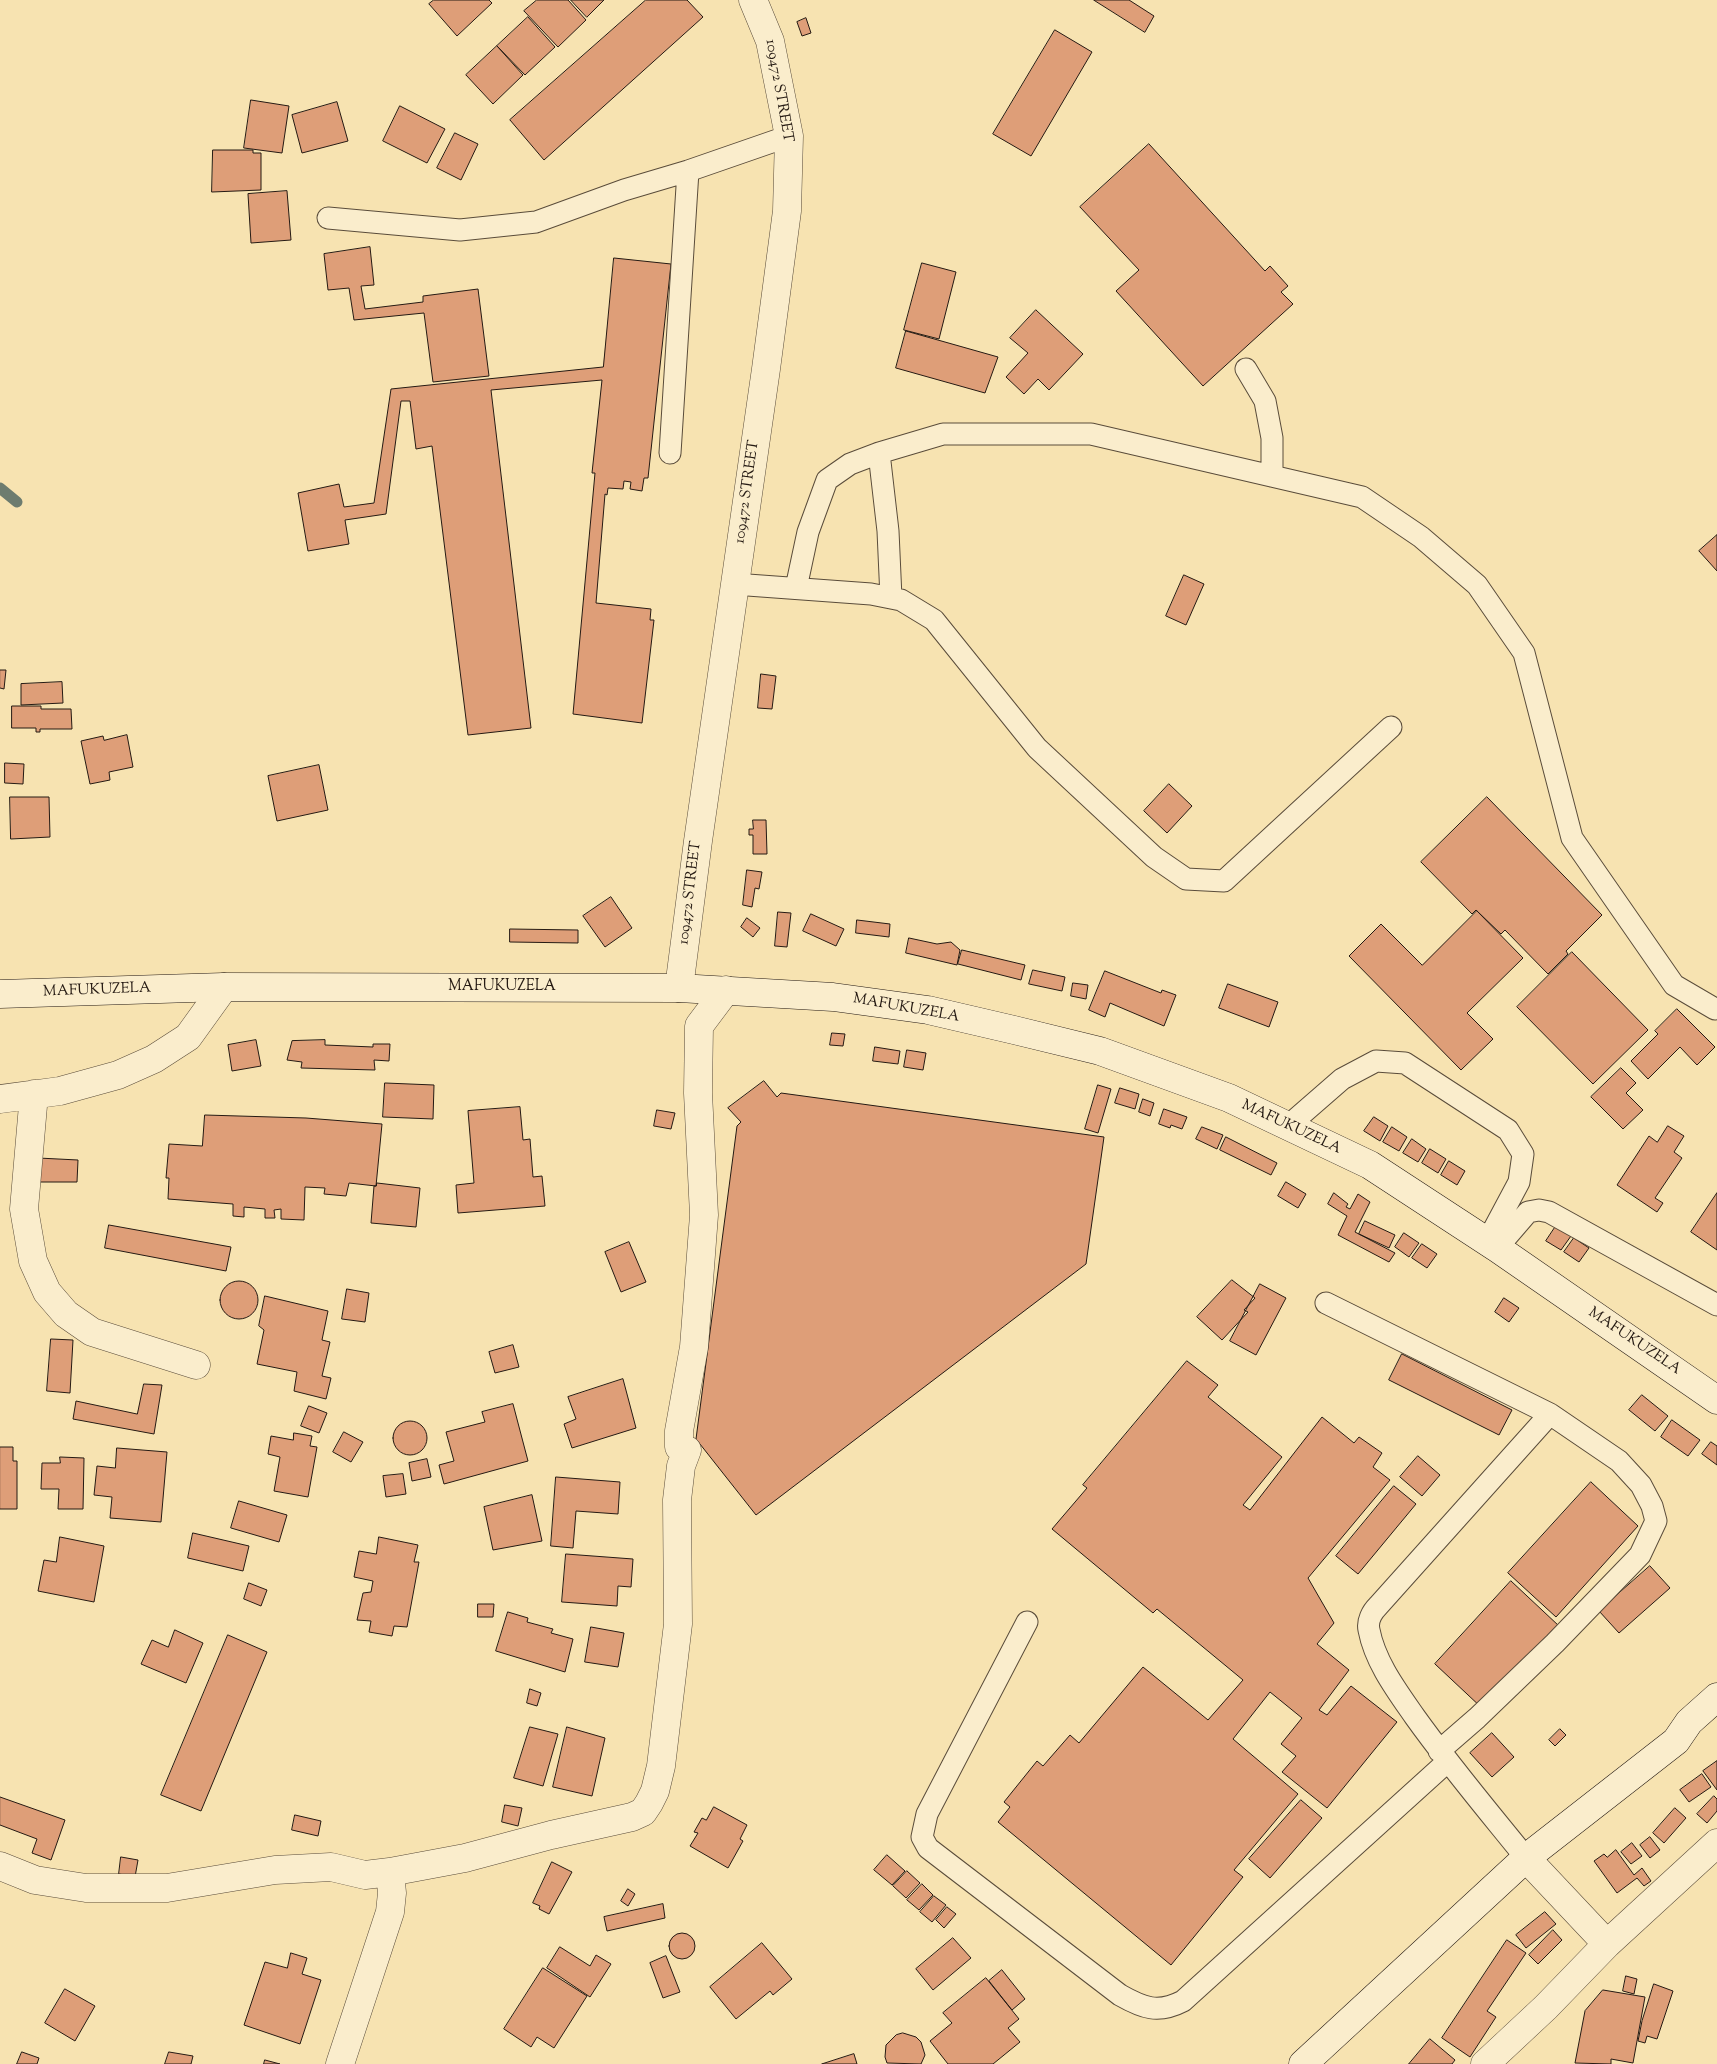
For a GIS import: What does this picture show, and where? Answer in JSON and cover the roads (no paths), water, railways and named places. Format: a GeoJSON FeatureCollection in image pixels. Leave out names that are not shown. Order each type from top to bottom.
{"type":"FeatureCollection","features":[{"type":"Feature","properties":{"kind":"street","name":"109472 STREET"},"geometry":{"type":"LineString","coordinates":[[678,988],[787,211],[789,136],[770,40],[753,0]]}},
{"type":"Feature","properties":{"kind":"street","name":"MAFUKUZELA"},"geometry":{"type":"LineString","coordinates":[[0,994],[224,987],[678,988],[842,998],[928,1010],[1024,1032],[1100,1051],[1229,1098],[1370,1165],[1492,1245],[1716,1398]]}},
{"type":"Feature","properties":{"kind":"street"},"geometry":{"type":"LineString","coordinates":[[0,1100],[60,1091],[118,1075],[154,1059],[188,1037],[224,987]]}},
{"type":"Feature","properties":{"kind":"street"},"geometry":{"type":"LineString","coordinates":[[0,1866],[35,1880],[86,1888],[167,1888],[275,1870],[331,1866],[365,1875],[465,1858],[551,1835],[632,1818],[643,1812],[655,1791],[661,1766],[678,1624],[677,1500],[680,1466],[686,1450],[679,1447],[679,1432],[694,1347],[704,1215],[698,1093],[699,1026],[726,990]]}},
{"type":"Feature","properties":{"kind":"street"},"geometry":{"type":"LineString","coordinates":[[34,1094],[24,1209],[33,1261],[47,1292],[66,1314],[92,1332],[196,1365]]}},
{"type":"Feature","properties":{"kind":"street"},"geometry":{"type":"LineString","coordinates":[[1303,2064],[1526,1858],[1676,1741],[1689,1722],[1717,1697]]}},
{"type":"Feature","properties":{"kind":"street"},"geometry":{"type":"LineString","coordinates":[[1676,1741],[1696,1736],[1717,1718]]}},
{"type":"Feature","properties":{"kind":"street"},"geometry":{"type":"LineString","coordinates":[[1485,2064],[1546,2007],[1607,1944],[1717,1843]]}},
{"type":"Feature","properties":{"kind":"street"},"geometry":{"type":"LineString","coordinates":[[1526,1858],[1607,1944]]}},
{"type":"Feature","properties":{"kind":"street"},"geometry":{"type":"LineString","coordinates":[[340,2064],[390,1912],[392,1893],[390,1872]]}},
{"type":"Feature","properties":{"kind":"lane"},"geometry":{"type":"LineString","coordinates":[[328,218],[460,230],[536,222],[624,190],[688,171],[789,136]]}},
{"type":"Feature","properties":{"kind":"lane"},"geometry":{"type":"LineString","coordinates":[[670,453],[688,171]]}},
{"type":"Feature","properties":{"kind":"lane"},"geometry":{"type":"LineString","coordinates":[[1246,368],[1265,401],[1272,438],[1272,476]]}},
{"type":"Feature","properties":{"kind":"lane"},"geometry":{"type":"LineString","coordinates":[[796,588],[808,532],[827,480],[850,464],[878,453],[943,434],[1091,434],[1362,497],[1421,537],[1477,585],[1524,653],[1572,838],[1674,985],[1715,1009]]}},
{"type":"Feature","properties":{"kind":"lane"},"geometry":{"type":"LineString","coordinates":[[878,453],[888,531],[891,598]]}},
{"type":"Feature","properties":{"kind":"lane"},"geometry":{"type":"LineString","coordinates":[[734,584],[871,594],[901,600],[934,620],[1037,748],[1154,857],[1186,879],[1224,881],[1391,726]]}},
{"type":"Feature","properties":{"kind":"lane"},"geometry":{"type":"LineString","coordinates":[[1288,1126],[1342,1079],[1376,1061],[1405,1063],[1508,1130],[1523,1154],[1519,1182],[1492,1245]]}},
{"type":"Feature","properties":{"kind":"lane"},"geometry":{"type":"LineString","coordinates":[[1492,1245],[1528,1212],[1539,1210],[1549,1212],[1717,1305]]}},
{"type":"Feature","properties":{"kind":"lane"},"geometry":{"type":"LineString","coordinates":[[1027,1622],[927,1814],[922,1837],[928,1848],[1120,1995],[1139,2005],[1156,2009],[1170,2008],[1183,2001],[1443,1756],[1477,1718],[1548,1650],[1640,1555],[1656,1521],[1652,1506],[1641,1485],[1619,1461],[1550,1414],[1326,1304]]}},
{"type":"Feature","properties":{"kind":"lane"},"geometry":{"type":"LineString","coordinates":[[1526,1858],[1443,1756],[1394,1686],[1381,1662],[1368,1628],[1373,1611],[1389,1592],[1550,1414]]}},
{"type":"Feature","properties":{"kind":"waterway"},"geometry":{"type":"LineString","coordinates":[[0,488],[17,502]]}}]}
